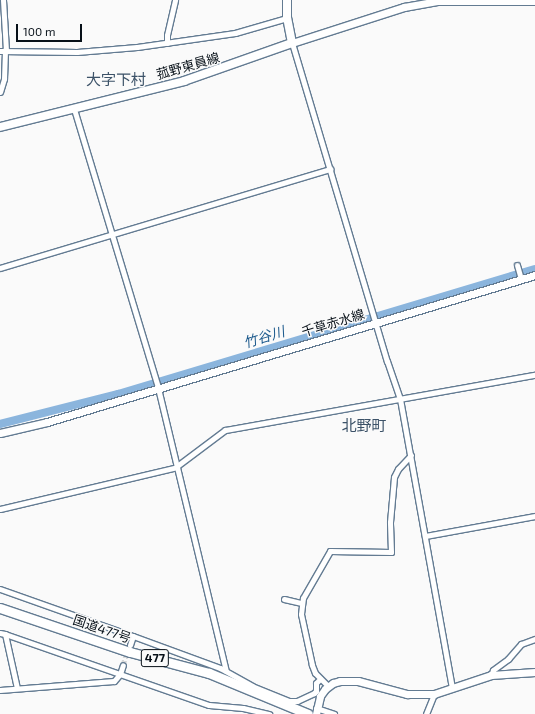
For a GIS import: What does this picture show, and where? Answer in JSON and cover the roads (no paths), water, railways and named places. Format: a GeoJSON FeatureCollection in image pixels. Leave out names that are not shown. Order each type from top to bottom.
{"type":"FeatureCollection","features":[{"type":"Feature","properties":{"kind":"highway","name":"国道477号"},"geometry":{"type":"LineString","coordinates":[[0,608],[130,652],[209,672],[308,714]]}},
{"type":"Feature","properties":{"kind":"main road"},"geometry":{"type":"LineString","coordinates":[[287,0],[287,18],[292,43],[404,8],[438,1],[535,1]]}},
{"type":"Feature","properties":{"kind":"main road","name":"菰野東員線"},"geometry":{"type":"LineString","coordinates":[[0,127],[190,79],[292,43]]}},
{"type":"Feature","properties":{"kind":"main road","name":"千草赤水線"},"geometry":{"type":"LineString","coordinates":[[0,433],[46,422],[535,275]]}},
{"type":"Feature","properties":{"kind":"main road"},"geometry":{"type":"LineString","coordinates":[[316,711],[320,696],[328,686],[340,681],[358,681],[407,694],[434,694],[492,675],[535,672]]}},
{"type":"Feature","properties":{"kind":"street"},"geometry":{"type":"LineString","coordinates":[[0,92],[4,79],[3,0]]}},
{"type":"Feature","properties":{"kind":"street"},"geometry":{"type":"LineString","coordinates":[[167,43],[167,35],[175,0]]}},
{"type":"Feature","properties":{"kind":"street"},"geometry":{"type":"LineString","coordinates":[[4,50],[77,52],[167,43],[235,33],[287,18]]}},
{"type":"Feature","properties":{"kind":"street"},"geometry":{"type":"LineString","coordinates":[[292,43],[400,399],[452,688]]}},
{"type":"Feature","properties":{"kind":"street"},"geometry":{"type":"LineString","coordinates":[[74,109],[158,388],[226,671]]}},
{"type":"Feature","properties":{"kind":"street"},"geometry":{"type":"LineString","coordinates":[[0,268],[330,168]]}},
{"type":"Feature","properties":{"kind":"street"},"geometry":{"type":"LineString","coordinates":[[517,265],[521,278]]}},
{"type":"Feature","properties":{"kind":"street"},"geometry":{"type":"LineString","coordinates":[[0,509],[177,466],[225,430],[535,375]]}},
{"type":"Feature","properties":{"kind":"street"},"geometry":{"type":"LineString","coordinates":[[328,686],[315,673],[312,665],[301,614],[301,604],[330,551],[392,552],[390,522],[394,476],[398,469],[411,455]]}},
{"type":"Feature","properties":{"kind":"street"},"geometry":{"type":"LineString","coordinates":[[425,536],[535,516]]}},
{"type":"Feature","properties":{"kind":"street"},"geometry":{"type":"LineString","coordinates":[[0,590],[202,660],[226,671],[252,686],[290,701],[303,699],[314,694],[316,690],[316,682],[320,679]]}},
{"type":"Feature","properties":{"kind":"street"},"geometry":{"type":"LineString","coordinates":[[284,599],[301,604]]}},
{"type":"Feature","properties":{"kind":"street"},"geometry":{"type":"LineString","coordinates":[[2,634],[209,705],[243,708],[269,714]]}},
{"type":"Feature","properties":{"kind":"street"},"geometry":{"type":"LineString","coordinates":[[2,634],[17,688]]}},
{"type":"Feature","properties":{"kind":"street"},"geometry":{"type":"LineString","coordinates":[[130,646],[133,636]]}},
{"type":"Feature","properties":{"kind":"street"},"geometry":{"type":"LineString","coordinates":[[492,675],[493,670],[508,659],[521,644],[535,639]]}},
{"type":"Feature","properties":{"kind":"street"},"geometry":{"type":"LineString","coordinates":[[0,690],[114,681],[120,674],[123,665]]}},
{"type":"Feature","properties":{"kind":"street"},"geometry":{"type":"LineString","coordinates":[[426,714],[434,694]]}},
{"type":"Feature","properties":{"kind":"street"},"geometry":{"type":"LineString","coordinates":[[316,711],[334,714]]}},
{"type":"Feature","properties":{"kind":"waterway","name":"竹谷川"},"geometry":{"type":"LineString","coordinates":[[0,424],[118,394],[535,269]]}},
{"type":"Feature","properties":{"kind":"tunnel"},"geometry":{"type":"LineString","coordinates":[[123,665],[128,649]]}},
{"type":"Feature","properties":{"kind":"district","name":"大字下村"},"geometry":{"type":"Point","coordinates":[116,80]}},
{"type":"Feature","properties":{"kind":"district","name":"北野町"},"geometry":{"type":"Point","coordinates":[364,426]}}]}
